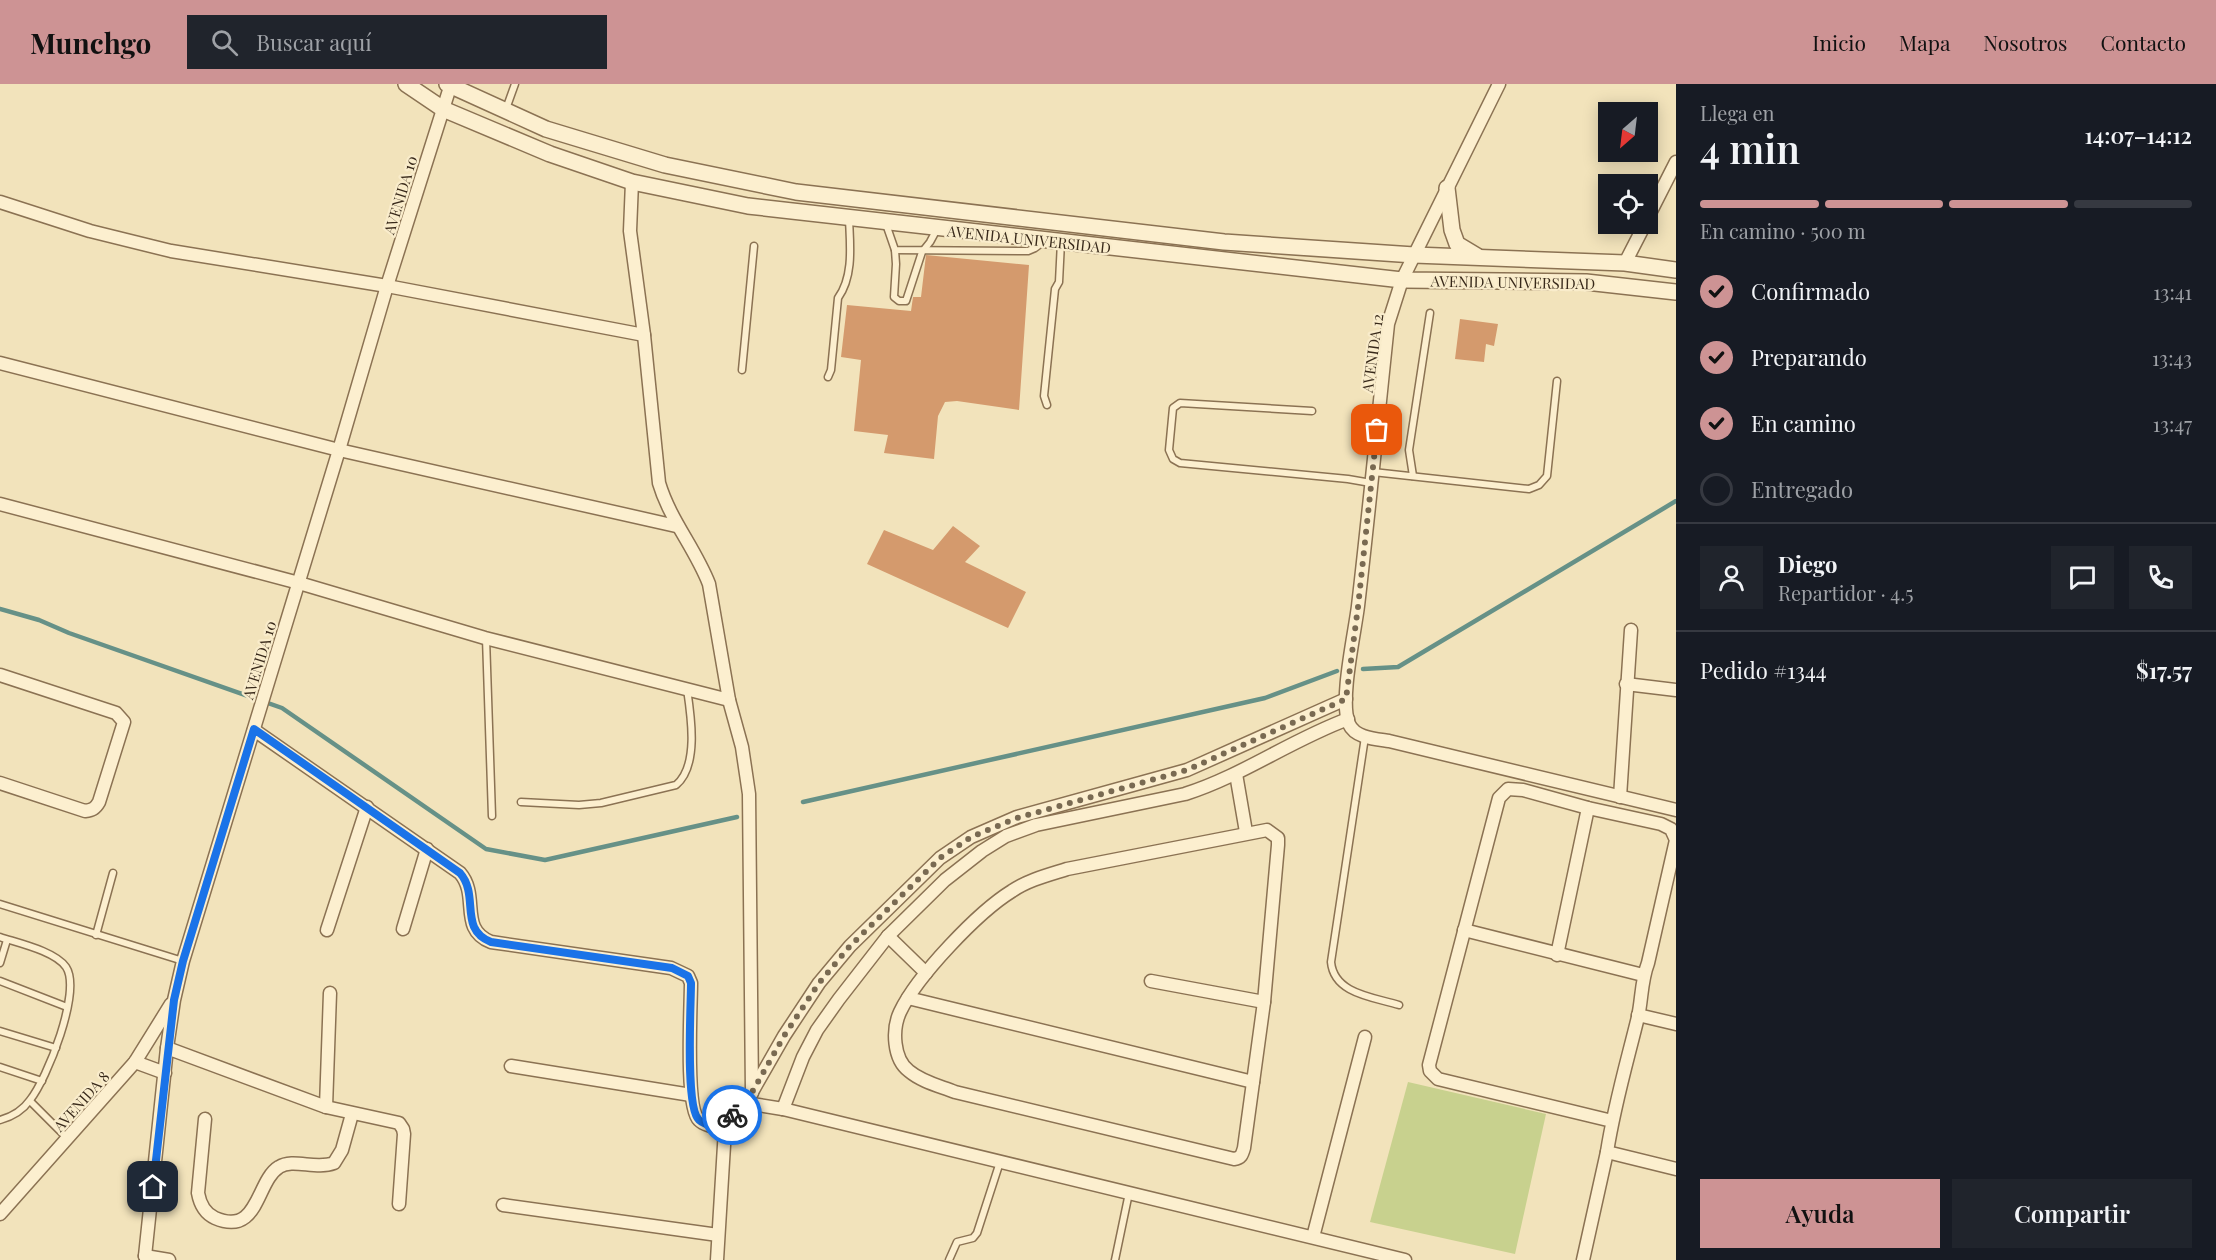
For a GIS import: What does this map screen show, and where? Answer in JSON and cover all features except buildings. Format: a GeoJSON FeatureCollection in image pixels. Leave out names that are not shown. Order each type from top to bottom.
{"type":"FeatureCollection","features":[{"type":"Feature","properties":{"kind":"street","name":"AVENIDA UNIVERSIDAD"},"geometry":{"type":"LineString","coordinates":[[406,84],[443,109],[549,154],[632,182],[748,206],[1402,280],[1586,282],[1676,292]]}},
{"type":"Feature","properties":{"kind":"street","name":"AVENIDA 12"},"geometry":{"type":"LineString","coordinates":[[1348,719],[1346,699],[1388,324],[1402,280],[1498,84]]}},
{"type":"Feature","properties":{"kind":"street","name":"AVENIDA UNIVERSIDAD"},"geometry":{"type":"LineString","coordinates":[[449,85],[546,129],[665,165],[796,192],[1224,242],[1414,255],[1624,263],[1676,270]]}},
{"type":"Feature","properties":{"kind":"street","name":"AVENIDA 10"},"geometry":{"type":"LineString","coordinates":[[143,1258],[167,1048],[183,961],[449,85]]}},
{"type":"Feature","properties":{"kind":"street"},"geometry":{"type":"LineString","coordinates":[[1658,197],[1676,162]]}},
{"type":"Feature","properties":{"kind":"street"},"geometry":{"type":"LineString","coordinates":[[632,182],[630,231],[644,335],[659,483],[676,526],[698,558],[709,584],[729,700],[742,747],[749,794],[749,1098]]}},
{"type":"Feature","properties":{"kind":"street"},"geometry":{"type":"LineString","coordinates":[[1447,188],[1452,230],[1457,244],[1479,258]]}},
{"type":"Feature","properties":{"kind":"street"},"geometry":{"type":"LineString","coordinates":[[0,202],[130,242],[387,286],[644,335]]}},
{"type":"Feature","properties":{"kind":"street"},"geometry":{"type":"LineString","coordinates":[[1624,263],[1640,234]]}},
{"type":"Feature","properties":{"kind":"street"},"geometry":{"type":"LineString","coordinates":[[0,363],[339,450],[676,526]]}},
{"type":"Feature","properties":{"kind":"street"},"geometry":{"type":"LineString","coordinates":[[0,504],[299,583],[486,638],[729,700]]}},
{"type":"Feature","properties":{"kind":"street"},"geometry":{"type":"LineString","coordinates":[[1620,797],[1631,630]]}},
{"type":"Feature","properties":{"kind":"street"},"geometry":{"type":"LineString","coordinates":[[0,675],[116,713],[124,722],[96,808],[85,811],[0,783]]}},
{"type":"Feature","properties":{"kind":"street"},"geometry":{"type":"LineString","coordinates":[[1626,684],[1676,690]]}},
{"type":"Feature","properties":{"kind":"street"},"geometry":{"type":"LineString","coordinates":[[717,1260],[725,1129],[735,1110],[749,1098],[819,983],[850,946],[940,858],[971,837],[1017,818],[1187,770],[1346,699]]}},
{"type":"Feature","properties":{"kind":"street"},"geometry":{"type":"LineString","coordinates":[[783,1109],[803,1057],[817,1030],[839,999],[888,936],[945,880],[982,851],[1006,836],[1036,825],[1185,794],[1236,774],[1308,735],[1348,719],[1350,726],[1365,737],[1676,810]]}},
{"type":"Feature","properties":{"kind":"street"},"geometry":{"type":"LineString","coordinates":[[254,729],[460,873],[469,886],[472,927],[484,939],[491,942],[672,968],[688,976],[691,983],[691,1095],[695,1113],[699,1120],[725,1129]]}},
{"type":"Feature","properties":{"kind":"street"},"geometry":{"type":"LineString","coordinates":[[1236,774],[1246,832]]}},
{"type":"Feature","properties":{"kind":"street"},"geometry":{"type":"LineString","coordinates":[[1583,1260],[1612,1121],[1638,1015],[1643,975],[1672,876],[1676,840],[1671,829],[1661,824],[1508,789],[1498,798],[1466,915],[1429,1065],[1430,1071],[1438,1079],[1612,1121]]}},
{"type":"Feature","properties":{"kind":"street"},"geometry":{"type":"LineString","coordinates":[[327,930],[367,807]]}},
{"type":"Feature","properties":{"kind":"street"},"geometry":{"type":"LineString","coordinates":[[1557,955],[1588,808]]}},
{"type":"Feature","properties":{"kind":"street"},"geometry":{"type":"LineString","coordinates":[[1267,830],[1278,838],[1264,1002],[1242,1155],[1234,1159],[955,1092],[908,1071],[899,1058],[896,1028],[899,1013],[908,998],[926,973],[992,905],[1013,890],[1067,868],[1246,832],[1267,830]]}},
{"type":"Feature","properties":{"kind":"street"},"geometry":{"type":"LineString","coordinates":[[403,929],[427,849]]}},
{"type":"Feature","properties":{"kind":"street"},"geometry":{"type":"LineString","coordinates":[[1464,930],[1643,975]]}},
{"type":"Feature","properties":{"kind":"street"},"geometry":{"type":"LineString","coordinates":[[888,936],[926,973]]}},
{"type":"Feature","properties":{"kind":"street"},"geometry":{"type":"LineString","coordinates":[[1151,981],[1264,1002]]}},
{"type":"Feature","properties":{"kind":"street"},"geometry":{"type":"LineString","coordinates":[[326,1107],[330,993]]}},
{"type":"Feature","properties":{"kind":"street"},"geometry":{"type":"LineString","coordinates":[[908,998],[1253,1082]]}},
{"type":"Feature","properties":{"kind":"street","name":"AVENIDA 8"},"geometry":{"type":"LineString","coordinates":[[0,1214],[135,1062],[174,1000]]}},
{"type":"Feature","properties":{"kind":"street"},"geometry":{"type":"LineString","coordinates":[[1638,1015],[1676,1024]]}},
{"type":"Feature","properties":{"kind":"street"},"geometry":{"type":"LineString","coordinates":[[1314,1237],[1365,1037]]}},
{"type":"Feature","properties":{"kind":"street"},"geometry":{"type":"LineString","coordinates":[[167,1048],[326,1107],[402,1126],[404,1134],[399,1204]]}},
{"type":"Feature","properties":{"kind":"street"},"geometry":{"type":"LineString","coordinates":[[135,1062],[165,1074]]}},
{"type":"Feature","properties":{"kind":"street"},"geometry":{"type":"LineString","coordinates":[[511,1066],[691,1095]]}},
{"type":"Feature","properties":{"kind":"street"},"geometry":{"type":"LineString","coordinates":[[749,1098],[783,1109],[1405,1260]]}},
{"type":"Feature","properties":{"kind":"street"},"geometry":{"type":"LineString","coordinates":[[205,1119],[199,1200],[202,1208],[209,1215],[232,1222],[245,1217],[252,1210],[278,1168],[288,1164],[316,1167],[334,1163],[342,1150],[352,1114]]}},
{"type":"Feature","properties":{"kind":"street"},"geometry":{"type":"LineString","coordinates":[[1607,1152],[1676,1169]]}},
{"type":"Feature","properties":{"kind":"street"},"geometry":{"type":"LineString","coordinates":[[503,1205],[718,1235]]}},
{"type":"Feature","properties":{"kind":"street"},"geometry":{"type":"LineString","coordinates":[[143,1258],[169,1260]]}},
{"type":"Feature","properties":{"kind":"lane"},"geometry":{"type":"LineString","coordinates":[[505,111],[515,84]]}},
{"type":"Feature","properties":{"kind":"lane"},"geometry":{"type":"LineString","coordinates":[[828,377],[831,370],[838,298],[845,289],[848,277],[849,218]]}},
{"type":"Feature","properties":{"kind":"lane"},"geometry":{"type":"LineString","coordinates":[[885,223],[895,250],[894,297],[899,301],[906,301],[910,294],[922,252],[937,229]]}},
{"type":"Feature","properties":{"kind":"lane"},"geometry":{"type":"LineString","coordinates":[[895,250],[1028,251],[1045,240]]}},
{"type":"Feature","properties":{"kind":"lane"},"geometry":{"type":"LineString","coordinates":[[1047,405],[1044,396],[1055,289],[1059,282],[1061,242]]}},
{"type":"Feature","properties":{"kind":"lane"},"geometry":{"type":"LineString","coordinates":[[742,370],[754,246]]}},
{"type":"Feature","properties":{"kind":"lane"},"geometry":{"type":"LineString","coordinates":[[1413,476],[1409,450],[1430,313]]}},
{"type":"Feature","properties":{"kind":"lane"},"geometry":{"type":"LineString","coordinates":[[1312,411],[1180,403],[1173,408],[1169,450],[1173,459],[1180,463],[1348,479],[1413,476],[1529,489],[1539,485],[1547,476],[1557,381]]}},
{"type":"Feature","properties":{"kind":"lane"},"geometry":{"type":"LineString","coordinates":[[486,638],[492,816]]}},
{"type":"Feature","properties":{"kind":"lane"},"geometry":{"type":"LineString","coordinates":[[520,802],[579,805],[602,803],[676,785],[684,779],[692,757],[687,689]]}},
{"type":"Feature","properties":{"kind":"lane"},"geometry":{"type":"LineString","coordinates":[[1365,737],[1331,962],[1332,973],[1350,990],[1399,1005]]}},
{"type":"Feature","properties":{"kind":"lane"},"geometry":{"type":"LineString","coordinates":[[96,935],[113,873]]}},
{"type":"Feature","properties":{"kind":"lane"},"geometry":{"type":"LineString","coordinates":[[0,904],[183,961]]}},
{"type":"Feature","properties":{"kind":"lane"},"geometry":{"type":"LineString","coordinates":[[0,963],[4,939],[46,953],[60,960],[70,976],[71,989],[56,1048],[42,1081],[30,1101],[11,1116],[0,1120]]}},
{"type":"Feature","properties":{"kind":"lane"},"geometry":{"type":"LineString","coordinates":[[0,981],[67,1006]]}},
{"type":"Feature","properties":{"kind":"lane"},"geometry":{"type":"LineString","coordinates":[[0,1030],[56,1048]]}},
{"type":"Feature","properties":{"kind":"lane"},"geometry":{"type":"LineString","coordinates":[[0,1067],[42,1081]]}},
{"type":"Feature","properties":{"kind":"lane"},"geometry":{"type":"LineString","coordinates":[[30,1101],[67,1138]]}},
{"type":"Feature","properties":{"kind":"lane"},"geometry":{"type":"LineString","coordinates":[[949,1260],[957,1242],[973,1238],[977,1233],[1000,1162]]}},
{"type":"Feature","properties":{"kind":"lane"},"geometry":{"type":"LineString","coordinates":[[1115,1260],[1130,1193]]}},
{"type":"Feature","properties":{"kind":"green space"},"geometry":{"type":"Polygon","coordinates":[[[1408,1082],[1546,1114],[1515,1254],[1370,1222],[1408,1082]]]}},
{"type":"Feature","properties":{"kind":"waterway"},"geometry":{"type":"LineString","coordinates":[[1363,669],[1398,667],[1676,501]]}},
{"type":"Feature","properties":{"kind":"waterway"},"geometry":{"type":"LineString","coordinates":[[0,609],[39,620],[69,633],[282,708],[486,849],[545,860],[737,817]]}},
{"type":"Feature","properties":{"kind":"waterway"},"geometry":{"type":"LineString","coordinates":[[803,802],[1265,698],[1337,671]]}},
{"type":"Feature","properties":{"kind":"way so far"},"geometry":{"type":"LineString","coordinates":[[732,1115],[735,1110],[746,1103],[784,1036],[819,983],[850,946],[940,858],[971,837],[1002,823],[1187,770],[1346,699],[1377,430]]}},
{"type":"Feature","properties":{"kind":"route"},"geometry":{"type":"LineString","coordinates":[[153,1187],[174,1000],[183,961],[254,729],[460,873],[469,886],[472,927],[484,939],[491,942],[672,968],[688,976],[691,983],[691,1095],[695,1113],[699,1120],[706,1124],[725,1129],[732,1115]]}}]}
